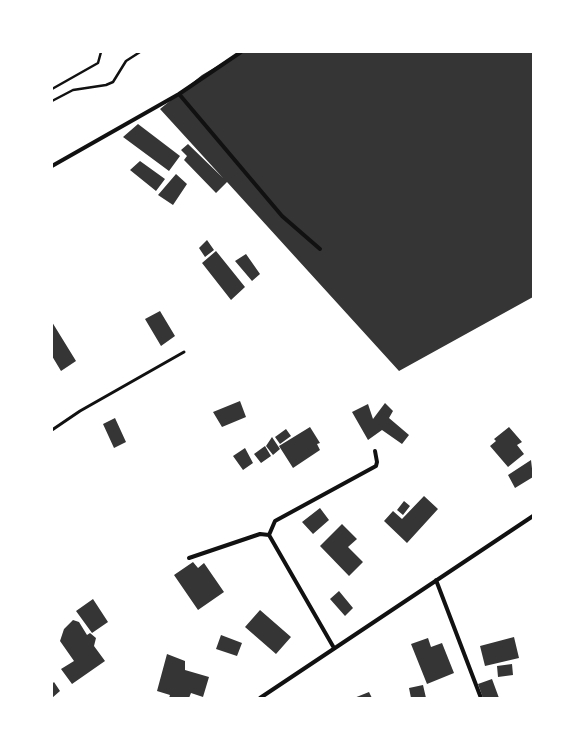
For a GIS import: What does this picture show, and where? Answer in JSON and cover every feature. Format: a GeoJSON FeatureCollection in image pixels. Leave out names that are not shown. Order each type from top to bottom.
{"type":"FeatureCollection","features":[{"type":"Feature","properties":{"kind":"street"},"geometry":{"type":"LineString","coordinates":[[52,166],[179,94],[241,52]]}},
{"type":"Feature","properties":{"kind":"street"},"geometry":{"type":"LineString","coordinates":[[179,94],[282,216],[320,249]]}},
{"type":"Feature","properties":{"kind":"street"},"geometry":{"type":"LineString","coordinates":[[268,536],[275,521],[376,466],[377,462],[375,451]]}},
{"type":"Feature","properties":{"kind":"street"},"geometry":{"type":"LineString","coordinates":[[260,698],[533,516]]}},
{"type":"Feature","properties":{"kind":"street"},"geometry":{"type":"LineString","coordinates":[[189,558],[260,534],[268,536],[334,648]]}},
{"type":"Feature","properties":{"kind":"street"},"geometry":{"type":"LineString","coordinates":[[436,580],[481,698]]}},
{"type":"Feature","properties":{"kind":"lane"},"geometry":{"type":"LineString","coordinates":[[52,430],[86,408],[184,352]]}},
{"type":"Feature","properties":{"kind":"path"},"geometry":{"type":"LineString","coordinates":[[52,89],[98,63],[101,52]]}},
{"type":"Feature","properties":{"kind":"path"},"geometry":{"type":"LineString","coordinates":[[52,101],[73,90],[106,85],[113,82],[126,61],[140,52]]}},
{"type":"Feature","properties":{"kind":"building"},"geometry":{"type":"Polygon","coordinates":[[[241,52],[533,52],[533,297],[399,371],[227,182],[216,193],[184,160],[187,156],[181,150],[188,144],[223,178],[160,109],[202,75],[241,52]]]}},
{"type":"Feature","properties":{"kind":"building"},"geometry":{"type":"Polygon","coordinates":[[[138,124],[180,156],[169,171],[123,137],[138,124]]]}},
{"type":"Feature","properties":{"kind":"building"},"geometry":{"type":"Polygon","coordinates":[[[140,161],[165,179],[156,191],[130,170],[140,161]]]}},
{"type":"Feature","properties":{"kind":"building"},"geometry":{"type":"Polygon","coordinates":[[[176,174],[187,184],[173,205],[158,195],[176,174]]]}},
{"type":"Feature","properties":{"kind":"building"},"geometry":{"type":"Polygon","coordinates":[[[207,240],[214,250],[205,257],[199,248],[207,240]]]}},
{"type":"Feature","properties":{"kind":"building"},"geometry":{"type":"Polygon","coordinates":[[[216,251],[245,287],[231,300],[202,263],[216,251]]]}},
{"type":"Feature","properties":{"kind":"building"},"geometry":{"type":"Polygon","coordinates":[[[246,254],[260,274],[252,281],[235,261],[246,254]]]}},
{"type":"Feature","properties":{"kind":"building"},"geometry":{"type":"Polygon","coordinates":[[[160,311],[175,336],[161,346],[145,319],[160,311]]]}},
{"type":"Feature","properties":{"kind":"building"},"geometry":{"type":"Polygon","coordinates":[[[52,322],[76,361],[61,371],[52,356],[52,322]]]}},
{"type":"Feature","properties":{"kind":"building"},"geometry":{"type":"Polygon","coordinates":[[[240,401],[246,417],[222,427],[213,412],[240,401]]]}},
{"type":"Feature","properties":{"kind":"building"},"geometry":{"type":"Polygon","coordinates":[[[385,403],[393,411],[389,418],[409,435],[402,444],[382,430],[368,440],[352,412],[368,404],[373,419],[385,403]]]}},
{"type":"Feature","properties":{"kind":"building"},"geometry":{"type":"Polygon","coordinates":[[[115,418],[126,442],[114,448],[103,424],[115,418]]]}},
{"type":"Feature","properties":{"kind":"building"},"geometry":{"type":"Polygon","coordinates":[[[310,427],[320,443],[317,444],[320,450],[293,468],[279,446],[310,427]]]}},
{"type":"Feature","properties":{"kind":"building"},"geometry":{"type":"Polygon","coordinates":[[[509,427],[522,442],[517,445],[524,454],[508,467],[490,446],[496,441],[494,439],[509,427]]]}},
{"type":"Feature","properties":{"kind":"building"},"geometry":{"type":"Polygon","coordinates":[[[286,429],[291,436],[280,444],[275,437],[286,429]]]}},
{"type":"Feature","properties":{"kind":"building"},"geometry":{"type":"Polygon","coordinates":[[[272,437],[280,449],[273,455],[266,446],[272,437]]]}},
{"type":"Feature","properties":{"kind":"building"},"geometry":{"type":"Polygon","coordinates":[[[265,446],[271,456],[261,463],[254,454],[265,446]]]}},
{"type":"Feature","properties":{"kind":"building"},"geometry":{"type":"Polygon","coordinates":[[[245,448],[253,463],[243,470],[233,456],[245,448]]]}},
{"type":"Feature","properties":{"kind":"building"},"geometry":{"type":"Polygon","coordinates":[[[531,460],[533,477],[515,488],[508,475],[531,460]]]}},
{"type":"Feature","properties":{"kind":"building"},"geometry":{"type":"Polygon","coordinates":[[[424,496],[438,509],[407,543],[384,521],[393,511],[402,519],[424,496]]]}},
{"type":"Feature","properties":{"kind":"building"},"geometry":{"type":"Polygon","coordinates":[[[404,501],[410,506],[403,515],[397,510],[404,501]]]}},
{"type":"Feature","properties":{"kind":"building"},"geometry":{"type":"Polygon","coordinates":[[[320,508],[329,520],[313,534],[302,522],[320,508]]]}},
{"type":"Feature","properties":{"kind":"building"},"geometry":{"type":"Polygon","coordinates":[[[342,524],[357,539],[348,547],[363,562],[349,576],[320,546],[342,524]]]}},
{"type":"Feature","properties":{"kind":"building"},"geometry":{"type":"Polygon","coordinates":[[[193,562],[198,568],[204,563],[224,592],[198,610],[174,575],[193,562]]]}},
{"type":"Feature","properties":{"kind":"building"},"geometry":{"type":"Polygon","coordinates":[[[339,591],[353,608],[345,616],[330,599],[339,591]]]}},
{"type":"Feature","properties":{"kind":"building"},"geometry":{"type":"Polygon","coordinates":[[[93,599],[108,622],[92,633],[76,611],[93,599]]]}},
{"type":"Feature","properties":{"kind":"building"},"geometry":{"type":"Polygon","coordinates":[[[260,610],[291,637],[276,654],[245,627],[260,610]]]}},
{"type":"Feature","properties":{"kind":"building"},"geometry":{"type":"Polygon","coordinates":[[[73,620],[79,622],[87,635],[90,633],[96,638],[94,646],[105,661],[72,684],[61,669],[74,661],[60,641],[64,629],[73,620]]]}},
{"type":"Feature","properties":{"kind":"building"},"geometry":{"type":"Polygon","coordinates":[[[221,635],[242,643],[237,656],[216,649],[221,635]]]}},
{"type":"Feature","properties":{"kind":"building"},"geometry":{"type":"Polygon","coordinates":[[[514,637],[519,658],[485,666],[480,646],[514,637]]]}},
{"type":"Feature","properties":{"kind":"building"},"geometry":{"type":"Polygon","coordinates":[[[428,638],[431,647],[442,643],[454,673],[427,684],[411,644],[428,638]]]}},
{"type":"Feature","properties":{"kind":"building"},"geometry":{"type":"Polygon","coordinates":[[[167,654],[185,661],[185,670],[209,677],[203,697],[191,693],[189,698],[169,698],[170,695],[157,691],[167,654]]]}},
{"type":"Feature","properties":{"kind":"building"},"geometry":{"type":"Polygon","coordinates":[[[512,664],[513,675],[498,677],[497,666],[512,664]]]}},
{"type":"Feature","properties":{"kind":"building"},"geometry":{"type":"Polygon","coordinates":[[[492,679],[499,698],[483,698],[478,684],[492,679]]]}},
{"type":"Feature","properties":{"kind":"building"},"geometry":{"type":"Polygon","coordinates":[[[54,682],[60,691],[52,698],[52,684],[54,682]]]}},
{"type":"Feature","properties":{"kind":"building"},"geometry":{"type":"Polygon","coordinates":[[[423,685],[426,698],[411,698],[409,688],[423,685]]]}},
{"type":"Feature","properties":{"kind":"building"},"geometry":{"type":"Polygon","coordinates":[[[369,692],[372,698],[354,698],[369,692]]]}}]}
